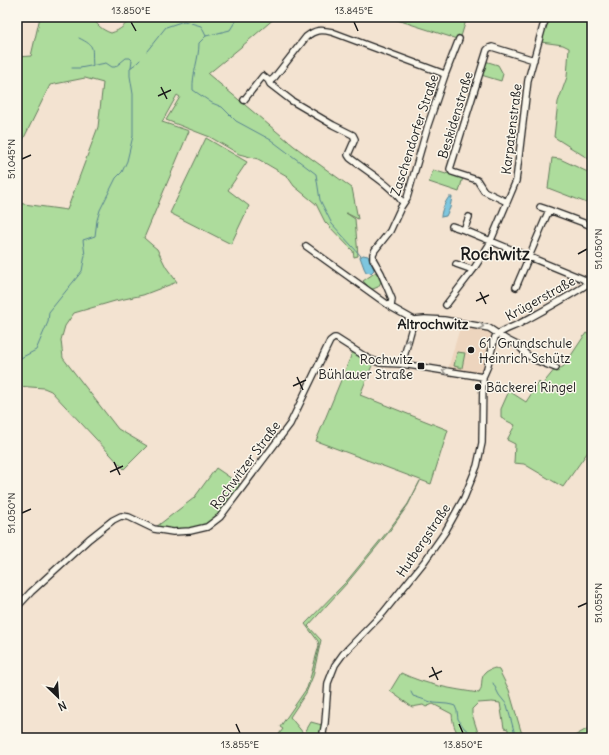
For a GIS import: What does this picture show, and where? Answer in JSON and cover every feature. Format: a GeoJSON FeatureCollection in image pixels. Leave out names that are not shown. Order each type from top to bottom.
{"type":"FeatureCollection","features":[{"type":"Feature","properties":{"kind":"street","name":"Karpatenstraße"},"geometry":{"type":"LineString","coordinates":[[446,305],[473,270],[491,242],[516,181],[518,175],[528,80],[543,26],[547,17]]}},
{"type":"Feature","properties":{"kind":"street"},"geometry":{"type":"LineString","coordinates":[[269,82],[274,78],[306,37],[318,30],[332,32],[445,75]]}},
{"type":"Feature","properties":{"kind":"street","name":"Zaschendorfer Straße"},"geometry":{"type":"LineString","coordinates":[[391,306],[392,299],[373,254],[390,231],[403,203],[407,198],[428,125],[459,39]]}},
{"type":"Feature","properties":{"kind":"street","name":"Beskidenstraße"},"geometry":{"type":"LineString","coordinates":[[507,202],[484,191],[477,180],[452,172],[450,169],[486,50],[492,47],[534,60]]}},
{"type":"Feature","properties":{"kind":"street"},"geometry":{"type":"LineString","coordinates":[[244,100],[263,76],[270,84],[292,101],[353,135],[355,139],[348,155],[350,158],[389,187],[403,203]]}},
{"type":"Feature","properties":{"kind":"street"},"geometry":{"type":"LineString","coordinates":[[540,207],[592,226]]}},
{"type":"Feature","properties":{"kind":"street"},"geometry":{"type":"LineString","coordinates":[[516,287],[549,210]]}},
{"type":"Feature","properties":{"kind":"street"},"geometry":{"type":"LineString","coordinates":[[464,230],[468,217]]}},
{"type":"Feature","properties":{"kind":"street"},"geometry":{"type":"LineString","coordinates":[[452,226],[590,282]]}},
{"type":"Feature","properties":{"kind":"street"},"geometry":{"type":"LineString","coordinates":[[306,246],[391,306],[414,320],[435,319],[489,328],[519,346],[526,354],[535,360],[556,368]]}},
{"type":"Feature","properties":{"kind":"street"},"geometry":{"type":"LineString","coordinates":[[456,264],[473,270]]}},
{"type":"Feature","properties":{"kind":"street","name":"Krügerstraße"},"geometry":{"type":"LineString","coordinates":[[497,334],[512,328],[549,308],[590,282]]}},
{"type":"Feature","properties":{"kind":"street"},"geometry":{"type":"LineString","coordinates":[[414,320],[402,364],[484,377]]}},
{"type":"Feature","properties":{"kind":"street","name":"Hutbergstraße"},"geometry":{"type":"LineString","coordinates":[[324,738],[323,734],[328,683],[334,665],[383,613],[424,562],[445,532],[464,498],[477,466],[482,443],[484,377],[493,339],[497,334]]}},
{"type":"Feature","properties":{"kind":"street","name":"Rochwitzer Straße"},"geometry":{"type":"LineString","coordinates":[[17,607],[31,592],[89,539],[113,520],[121,516],[129,517],[154,529],[173,532],[190,531],[207,527],[220,517],[290,424],[330,341],[334,338],[374,361],[386,364],[402,364]]}},
{"type":"Feature","properties":{"kind":"shaded area","name":"61. Grundschule Heinrich Schütz"},"geometry":{"type":"Polygon","coordinates":[[[461,324],[492,331],[483,372],[479,374],[448,369],[461,324]]]}},
{"type":"Feature","properties":{"kind":"green space"},"geometry":{"type":"Polygon","coordinates":[[[40,17],[92,17],[100,27],[111,33],[120,29],[132,17],[276,17],[208,74],[294,146],[352,188],[358,219],[346,213],[355,219],[358,256],[354,257],[353,251],[325,222],[316,204],[294,186],[287,176],[258,159],[239,154],[210,137],[166,120],[180,97],[177,95],[162,122],[189,131],[144,238],[157,249],[166,267],[177,282],[143,295],[115,301],[74,313],[65,326],[61,340],[63,358],[118,429],[147,446],[124,469],[51,391],[44,388],[17,386],[17,203],[67,210],[98,127],[103,83],[85,78],[50,85],[17,152],[17,57],[31,56],[40,17]]]}},
{"type":"Feature","properties":{"kind":"green space"},"geometry":{"type":"Polygon","coordinates":[[[388,17],[467,17],[460,40],[388,17]]]}},
{"type":"Feature","properties":{"kind":"green space"},"geometry":{"type":"Polygon","coordinates":[[[550,17],[592,17],[592,161],[554,137],[558,102],[567,77],[569,48],[563,45],[541,42],[550,17]]]}},
{"type":"Feature","properties":{"kind":"green space"},"geometry":{"type":"Polygon","coordinates":[[[485,61],[498,65],[503,74],[501,81],[481,75],[485,61]]]}},
{"type":"Feature","properties":{"kind":"green space"},"geometry":{"type":"Polygon","coordinates":[[[206,138],[247,162],[228,190],[249,206],[231,244],[170,213],[206,138]]]}},
{"type":"Feature","properties":{"kind":"green space"},"geometry":{"type":"Polygon","coordinates":[[[552,158],[560,159],[592,174],[592,205],[548,188],[552,158]]]}},
{"type":"Feature","properties":{"kind":"green space"},"geometry":{"type":"Polygon","coordinates":[[[433,170],[463,177],[459,192],[429,182],[433,170]]]}},
{"type":"Feature","properties":{"kind":"green space"},"geometry":{"type":"Polygon","coordinates":[[[376,272],[381,282],[378,287],[371,289],[363,281],[376,272]]]}},
{"type":"Feature","properties":{"kind":"green space"},"geometry":{"type":"Polygon","coordinates":[[[586,333],[592,336],[592,446],[563,487],[524,464],[514,463],[515,444],[507,440],[515,425],[501,418],[501,409],[509,391],[526,402],[539,382],[542,385],[555,369],[564,366],[586,333]]]}},
{"type":"Feature","properties":{"kind":"green space"},"geometry":{"type":"Polygon","coordinates":[[[353,351],[373,363],[360,395],[448,430],[431,484],[316,441],[353,351]]]}},
{"type":"Feature","properties":{"kind":"green space"},"geometry":{"type":"Polygon","coordinates":[[[457,352],[465,353],[462,368],[454,366],[457,352]]]}},
{"type":"Feature","properties":{"kind":"green space"},"geometry":{"type":"Polygon","coordinates":[[[216,468],[241,485],[219,516],[206,525],[188,530],[172,531],[156,527],[194,498],[216,468]]]}},
{"type":"Feature","properties":{"kind":"green space"},"geometry":{"type":"Polygon","coordinates":[[[420,481],[408,505],[388,533],[347,583],[308,626],[321,640],[313,676],[306,693],[290,717],[304,734],[311,722],[322,725],[321,738],[276,738],[283,729],[280,727],[307,688],[319,645],[318,641],[305,624],[346,582],[387,532],[408,504],[420,481]]]}},
{"type":"Feature","properties":{"kind":"green space"},"geometry":{"type":"Polygon","coordinates":[[[495,668],[499,670],[509,690],[521,731],[525,738],[508,738],[508,729],[504,728],[500,703],[492,702],[478,703],[472,709],[472,714],[479,736],[483,738],[435,738],[459,735],[454,726],[452,714],[433,704],[426,707],[423,705],[412,707],[390,691],[401,673],[430,684],[479,693],[484,674],[495,668]]]}},
{"type":"Feature","properties":{"kind":"green space"},"geometry":{"type":"Polygon","coordinates":[[[592,726],[592,738],[571,738],[592,726]]]}},
{"type":"Feature","properties":{"kind":"water"},"geometry":{"type":"Polygon","coordinates":[[[449,197],[452,197],[450,208],[446,216],[441,217],[446,201],[449,197]]]}},
{"type":"Feature","properties":{"kind":"water"},"geometry":{"type":"Polygon","coordinates":[[[363,255],[368,256],[373,267],[374,270],[371,273],[366,272],[364,268],[360,257],[363,255]]]}},
{"type":"Feature","properties":{"kind":"waterway"},"geometry":{"type":"LineString","coordinates":[[147,51],[166,27],[184,21],[201,26],[206,36],[230,30],[238,17]]}},
{"type":"Feature","properties":{"kind":"waterway"},"geometry":{"type":"LineString","coordinates":[[206,36],[199,43],[193,90],[212,103],[222,107],[236,121],[271,140],[316,174],[320,200],[332,224],[361,256]]}},
{"type":"Feature","properties":{"kind":"waterway"},"geometry":{"type":"LineString","coordinates":[[79,38],[91,46],[93,66]]}},
{"type":"Feature","properties":{"kind":"waterway"},"geometry":{"type":"LineString","coordinates":[[72,68],[106,63],[112,67],[115,67],[126,58],[130,58],[132,60],[131,67]]}},
{"type":"Feature","properties":{"kind":"waterway"},"geometry":{"type":"LineString","coordinates":[[17,360],[36,350],[48,322],[49,312],[82,271],[85,255],[83,240],[95,236],[100,210],[116,178],[122,172],[127,161],[133,136],[133,94],[130,68],[140,60]]}},
{"type":"Feature","properties":{"kind":"waterway"},"geometry":{"type":"LineString","coordinates":[[493,683],[499,695],[507,705],[517,738]]}},
{"type":"Feature","properties":{"kind":"waterway"},"geometry":{"type":"LineString","coordinates":[[411,692],[413,696],[434,703],[455,706],[458,719],[464,728],[472,734],[474,738]]}},
{"type":"Feature","properties":{"kind":"place","name":"61. Grundschule Heinrich Schütz"},"geometry":{"type":"Point","coordinates":[471,350]}},
{"type":"Feature","properties":{"kind":"place","name":"Rochwitz Bühlauer Straße"},"geometry":{"type":"Point","coordinates":[421,366]}},
{"type":"Feature","properties":{"kind":"place","name":"Bäckerei Ringel"},"geometry":{"type":"Point","coordinates":[478,387]}},
{"type":"Feature","properties":{"kind":"district","name":"Rochwitz"},"geometry":{"type":"Point","coordinates":[495,254]}},
{"type":"Feature","properties":{"kind":"district","name":"Altrochwitz"},"geometry":{"type":"Point","coordinates":[433,324]}}]}
